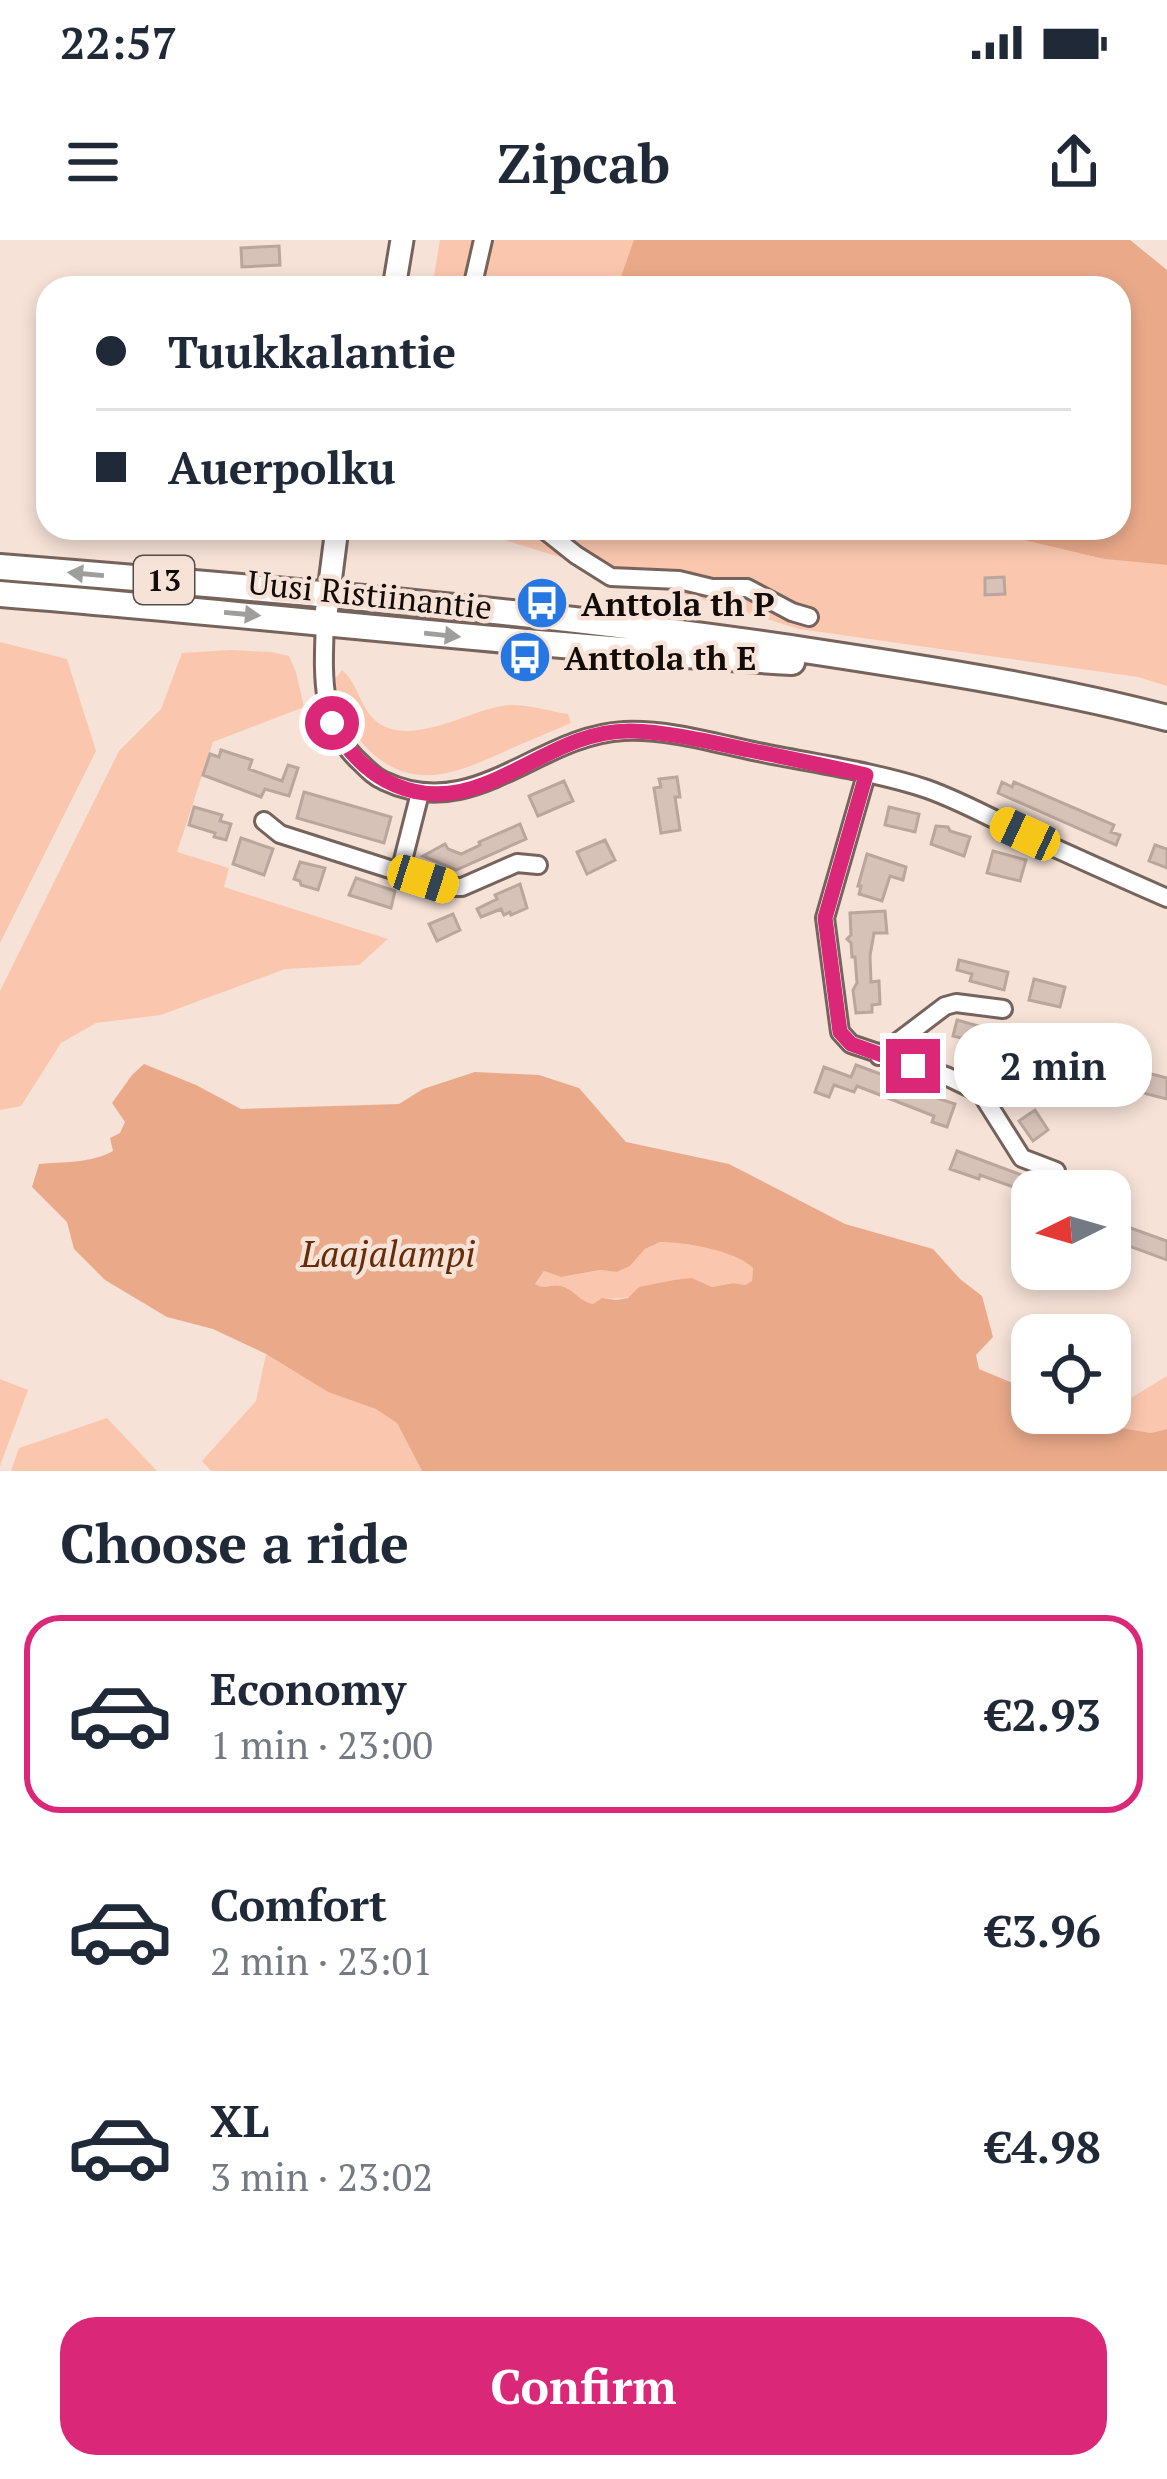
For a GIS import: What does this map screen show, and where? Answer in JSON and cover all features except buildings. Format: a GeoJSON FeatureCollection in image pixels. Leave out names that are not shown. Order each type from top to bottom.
{"type":"FeatureCollection","features":[{"type":"Feature","properties":{"kind":"highway","name":"Uusi Ristiinantie"},"geometry":{"type":"LineString","coordinates":[[0,567],[326,609]]}},
{"type":"Feature","properties":{"kind":"highway","name":"Uusi Ristiinantie"},"geometry":{"type":"LineString","coordinates":[[0,594],[585,619],[950,672],[1084,696],[1167,718]]}},
{"type":"Feature","properties":{"kind":"main road"},"geometry":{"type":"LineString","coordinates":[[396,276],[402,240]]}},
{"type":"Feature","properties":{"kind":"main road"},"geometry":{"type":"LineString","coordinates":[[326,609],[335,540]]}},
{"type":"Feature","properties":{"kind":"street"},"geometry":{"type":"LineString","coordinates":[[475,276],[483,240]]}},
{"type":"Feature","properties":{"kind":"street"},"geometry":{"type":"LineString","coordinates":[[557,540],[611,577],[747,588],[809,617]]}},
{"type":"Feature","properties":{"kind":"street"},"geometry":{"type":"LineString","coordinates":[[326,609],[324,690],[341,741],[377,778],[420,793],[474,788],[579,740],[608,733],[688,737],[937,793],[1167,898]]}},
{"type":"Feature","properties":{"kind":"street"},"geometry":{"type":"LineString","coordinates":[[866,775],[825,918],[840,1032],[851,1044],[981,1093],[1022,1158],[1051,1170]]}},
{"type":"Feature","properties":{"kind":"street"},"geometry":{"type":"LineString","coordinates":[[400,872],[420,793]]}},
{"type":"Feature","properties":{"kind":"street"},"geometry":{"type":"LineString","coordinates":[[264,821],[280,834],[446,887],[462,887],[517,863],[538,865]]}},
{"type":"Feature","properties":{"kind":"street"},"geometry":{"type":"LineString","coordinates":[[879,1056],[945,1006],[1003,1009]]}},
{"type":"Feature","properties":{"kind":"shaded area"},"geometry":{"type":"Polygon","coordinates":[[[440,240],[641,240],[624,276],[434,276],[440,240]]]}},
{"type":"Feature","properties":{"kind":"shaded area"},"geometry":{"type":"Polygon","coordinates":[[[1024,540],[1104,559],[1167,565],[1167,686],[1138,677],[799,629],[507,541],[1024,540]]]}},
{"type":"Feature","properties":{"kind":"shaded area"},"geometry":{"type":"Polygon","coordinates":[[[0,642],[67,659],[96,751],[0,943],[0,642]]]}},
{"type":"Feature","properties":{"kind":"shaded area"},"geometry":{"type":"Polygon","coordinates":[[[230,650],[289,656],[304,707],[213,742],[177,852],[229,868],[224,887],[388,939],[359,965],[285,969],[161,1015],[96,1023],[61,1043],[21,1106],[0,1110],[0,991],[119,751],[161,709],[182,653],[230,650]]]}},
{"type":"Feature","properties":{"kind":"shaded area"},"geometry":{"type":"Polygon","coordinates":[[[342,670],[373,719],[393,730],[424,729],[509,705],[568,714],[571,723],[472,766],[417,775],[381,761],[352,729],[338,697],[336,678],[342,670]]]}},
{"type":"Feature","properties":{"kind":"shaded area"},"geometry":{"type":"Polygon","coordinates":[[[660,1242],[735,1257],[753,1268],[752,1281],[712,1287],[692,1278],[593,1304],[566,1288],[535,1284],[544,1271],[561,1277],[617,1272],[660,1242]]]}},
{"type":"Feature","properties":{"kind":"shaded area"},"geometry":{"type":"Polygon","coordinates":[[[266,1354],[328,1392],[376,1408],[397,1423],[422,1471],[211,1471],[202,1461],[256,1401],[266,1354]]]}},
{"type":"Feature","properties":{"kind":"shaded area"},"geometry":{"type":"Polygon","coordinates":[[[1167,1376],[1167,1429],[1151,1433],[1131,1430],[1131,1398],[1167,1376]]]}},
{"type":"Feature","properties":{"kind":"shaded area"},"geometry":{"type":"Polygon","coordinates":[[[0,1379],[28,1390],[0,1466],[0,1379]]]}},
{"type":"Feature","properties":{"kind":"shaded area"},"geometry":{"type":"Polygon","coordinates":[[[107,1418],[157,1471],[11,1471],[19,1448],[107,1418]]]}},
{"type":"Feature","properties":{"kind":"water"},"geometry":{"type":"Polygon","coordinates":[[[634,240],[1130,240],[1167,270],[1167,565],[1104,559],[1024,540],[1131,540],[1131,276],[621,276],[634,240]]]}},
{"type":"Feature","properties":{"kind":"water","name":"Laajalampi"},"geometry":{"type":"Polygon","coordinates":[[[144,1064],[241,1109],[399,1104],[423,1089],[475,1072],[539,1075],[579,1088],[626,1142],[729,1164],[845,1224],[933,1249],[982,1296],[993,1337],[976,1355],[979,1369],[1011,1382],[1011,1434],[1131,1434],[1131,1430],[1151,1433],[1167,1429],[1167,1471],[422,1471],[397,1423],[376,1409],[328,1392],[213,1329],[167,1317],[105,1280],[74,1249],[67,1222],[32,1187],[39,1164],[87,1160],[113,1151],[110,1138],[120,1133],[125,1122],[112,1103],[144,1064]],[[660,1242],[617,1272],[561,1277],[544,1271],[535,1284],[566,1288],[593,1304],[602,1298],[628,1298],[639,1287],[674,1280],[692,1278],[712,1287],[752,1281],[753,1268],[710,1249],[660,1242]]]}},
{"type":"Feature","properties":{"kind":"place","name":"Anttola th P"},"geometry":{"type":"Point","coordinates":[542,603]}},
{"type":"Feature","properties":{"kind":"place","name":"Anttola th E"},"geometry":{"type":"Point","coordinates":[525,657]}},
{"type":"Feature","properties":{"kind":"route"},"geometry":{"type":"LineString","coordinates":[[332,723],[352,755],[377,778],[420,793],[474,788],[579,740],[631,731],[688,737],[866,775],[825,918],[840,1032],[851,1044],[913,1066]]}}]}
